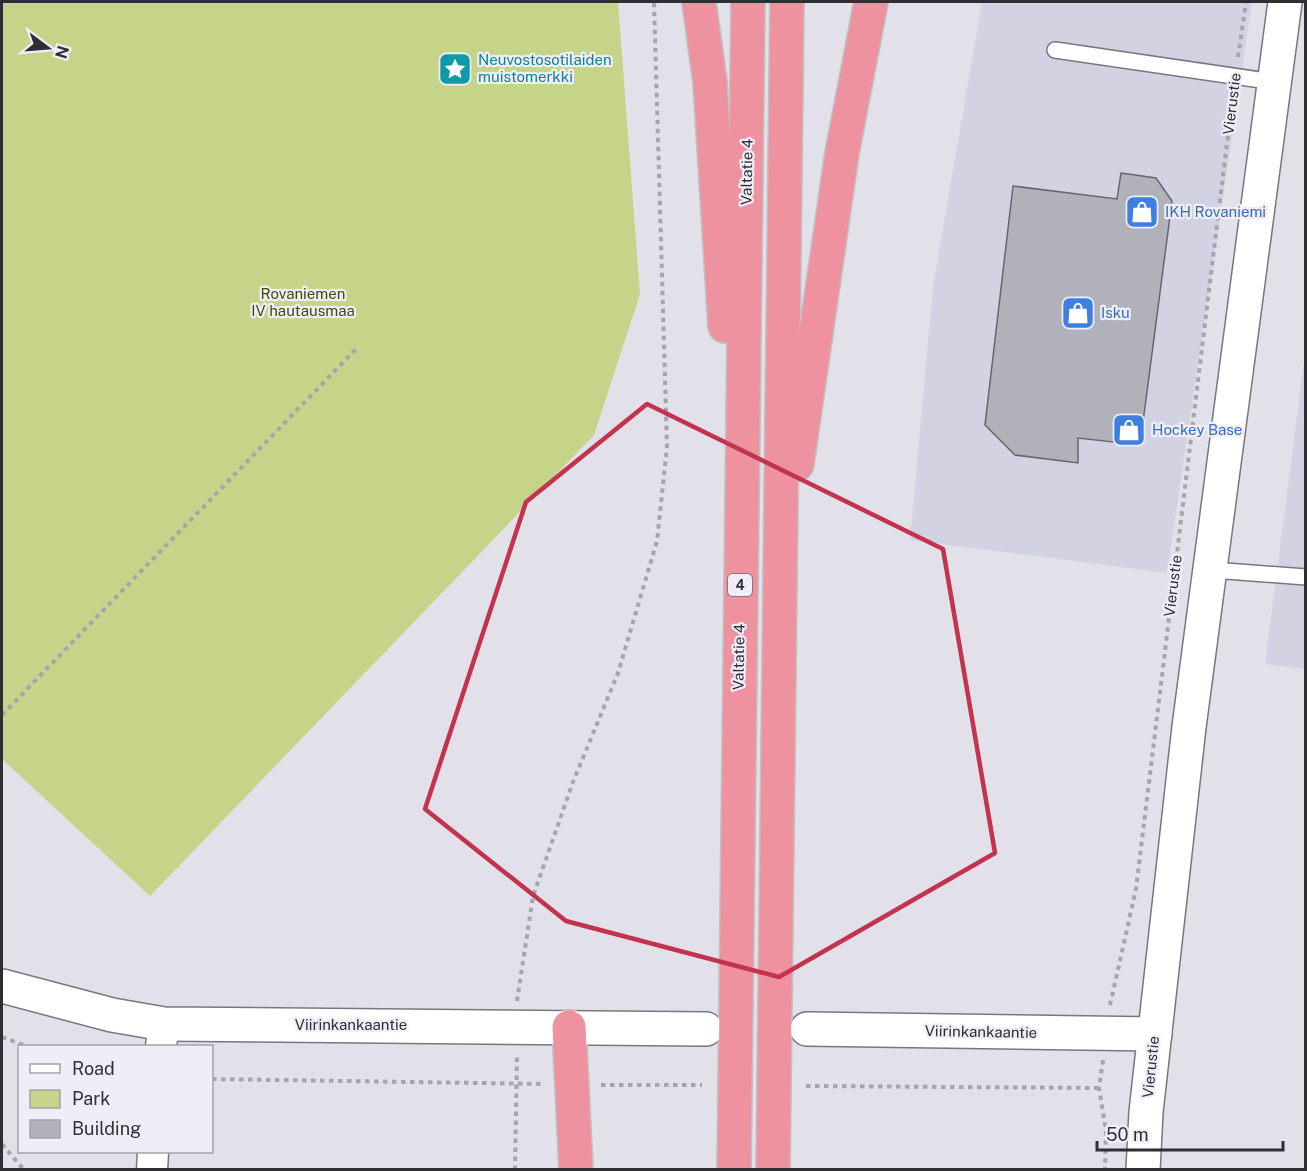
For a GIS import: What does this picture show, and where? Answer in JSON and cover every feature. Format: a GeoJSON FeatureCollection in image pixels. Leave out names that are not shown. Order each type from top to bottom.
{"type":"FeatureCollection","features":[{"type":"Feature","properties":{"kind":"highway"},"geometry":{"type":"LineString","coordinates":[[699,2],[710,81],[740,561]]}},
{"type":"Feature","properties":{"kind":"highway","name":"Valtatie 4"},"geometry":{"type":"LineString","coordinates":[[734,1170],[748,2]]}},
{"type":"Feature","properties":{"kind":"highway"},"geometry":{"type":"LineString","coordinates":[[773,1170],[788,2]]}},
{"type":"Feature","properties":{"kind":"highway"},"geometry":{"type":"LineString","coordinates":[[780,563],[806,414],[842,153],[871,2]]}},
{"type":"Feature","properties":{"kind":"highway"},"geometry":{"type":"LineString","coordinates":[[569,1027],[576,1170]]}},
{"type":"Feature","properties":{"kind":"street","name":"Vierustie"},"geometry":{"type":"LineString","coordinates":[[1143,1170],[1155,1034],[1189,727],[1212,570],[1285,2]]}},
{"type":"Feature","properties":{"kind":"street","name":"Viirinkankaantie"},"geometry":{"type":"LineString","coordinates":[[2,986],[112,1015],[163,1035],[517,1026],[706,1029]]}},
{"type":"Feature","properties":{"kind":"street","name":"Viirinkankaantie"},"geometry":{"type":"LineString","coordinates":[[807,1029],[1155,1034]]}},
{"type":"Feature","properties":{"kind":"street"},"geometry":{"type":"LineString","coordinates":[[152,1170],[153,1153]]}},
{"type":"Feature","properties":{"kind":"lane"},"geometry":{"type":"LineString","coordinates":[[1055,51],[1274,82]]}},
{"type":"Feature","properties":{"kind":"lane"},"geometry":{"type":"LineString","coordinates":[[1212,570],[1305,577]]}},
{"type":"Feature","properties":{"kind":"path"},"geometry":{"type":"LineString","coordinates":[[516,1170],[518,985],[533,896],[573,782],[618,673],[657,540],[667,447],[654,2]]}},
{"type":"Feature","properties":{"kind":"path","name":"Vierustie"},"geometry":{"type":"LineString","coordinates":[[1105,1170],[1106,1130],[1099,1088],[1112,995],[1136,889],[1235,76],[1246,2]]}},
{"type":"Feature","properties":{"kind":"path"},"geometry":{"type":"LineString","coordinates":[[2,715],[358,347]]}},
{"type":"Feature","properties":{"kind":"path"},"geometry":{"type":"LineString","coordinates":[[2,1037],[21,1045]]}},
{"type":"Feature","properties":{"kind":"path"},"geometry":{"type":"LineString","coordinates":[[213,1079],[702,1085]]}},
{"type":"Feature","properties":{"kind":"path"},"geometry":{"type":"LineString","coordinates":[[807,1086],[1099,1088]]}},
{"type":"Feature","properties":{"kind":"path"},"geometry":{"type":"LineString","coordinates":[[2,1144],[24,1170]]}},
{"type":"Feature","properties":{"kind":"highlighted area"},"geometry":{"type":"Polygon","coordinates":[[[647,404],[943,549],[995,853],[779,977],[566,921],[425,809],[526,502],[647,404]]]}},
{"type":"Feature","properties":{"kind":"shaded area"},"geometry":{"type":"Polygon","coordinates":[[[982,2],[1252,2],[1167,573],[910,540],[933,286],[982,2]]]}},
{"type":"Feature","properties":{"kind":"shaded area"},"geometry":{"type":"Polygon","coordinates":[[[1305,354],[1305,669],[1265,664],[1305,354]]]}},
{"type":"Feature","properties":{"kind":"green space","name":"Rovaniemen IV hautausmaa"},"geometry":{"type":"Polygon","coordinates":[[[2,2],[618,2],[640,294],[594,435],[150,896],[2,759],[2,2]]]}},
{"type":"Feature","properties":{"kind":"building","name":"Isku"},"geometry":{"type":"Polygon","coordinates":[[[1121,173],[1156,178],[1172,201],[1140,445],[1078,438],[1078,463],[1015,455],[985,425],[1013,186],[1117,199],[1121,173]]]}},
{"type":"Feature","properties":{"kind":"place","name":"Neuvostosotilaiden muistomerkki"},"geometry":{"type":"Point","coordinates":[455,69]}},
{"type":"Feature","properties":{"kind":"place","name":"IKH Rovaniemi"},"geometry":{"type":"Point","coordinates":[1142,212]}},
{"type":"Feature","properties":{"kind":"place","name":"Isku"},"geometry":{"type":"Point","coordinates":[1078,313]}},
{"type":"Feature","properties":{"kind":"place","name":"Hockey Base"},"geometry":{"type":"Point","coordinates":[1129,430]}}]}
